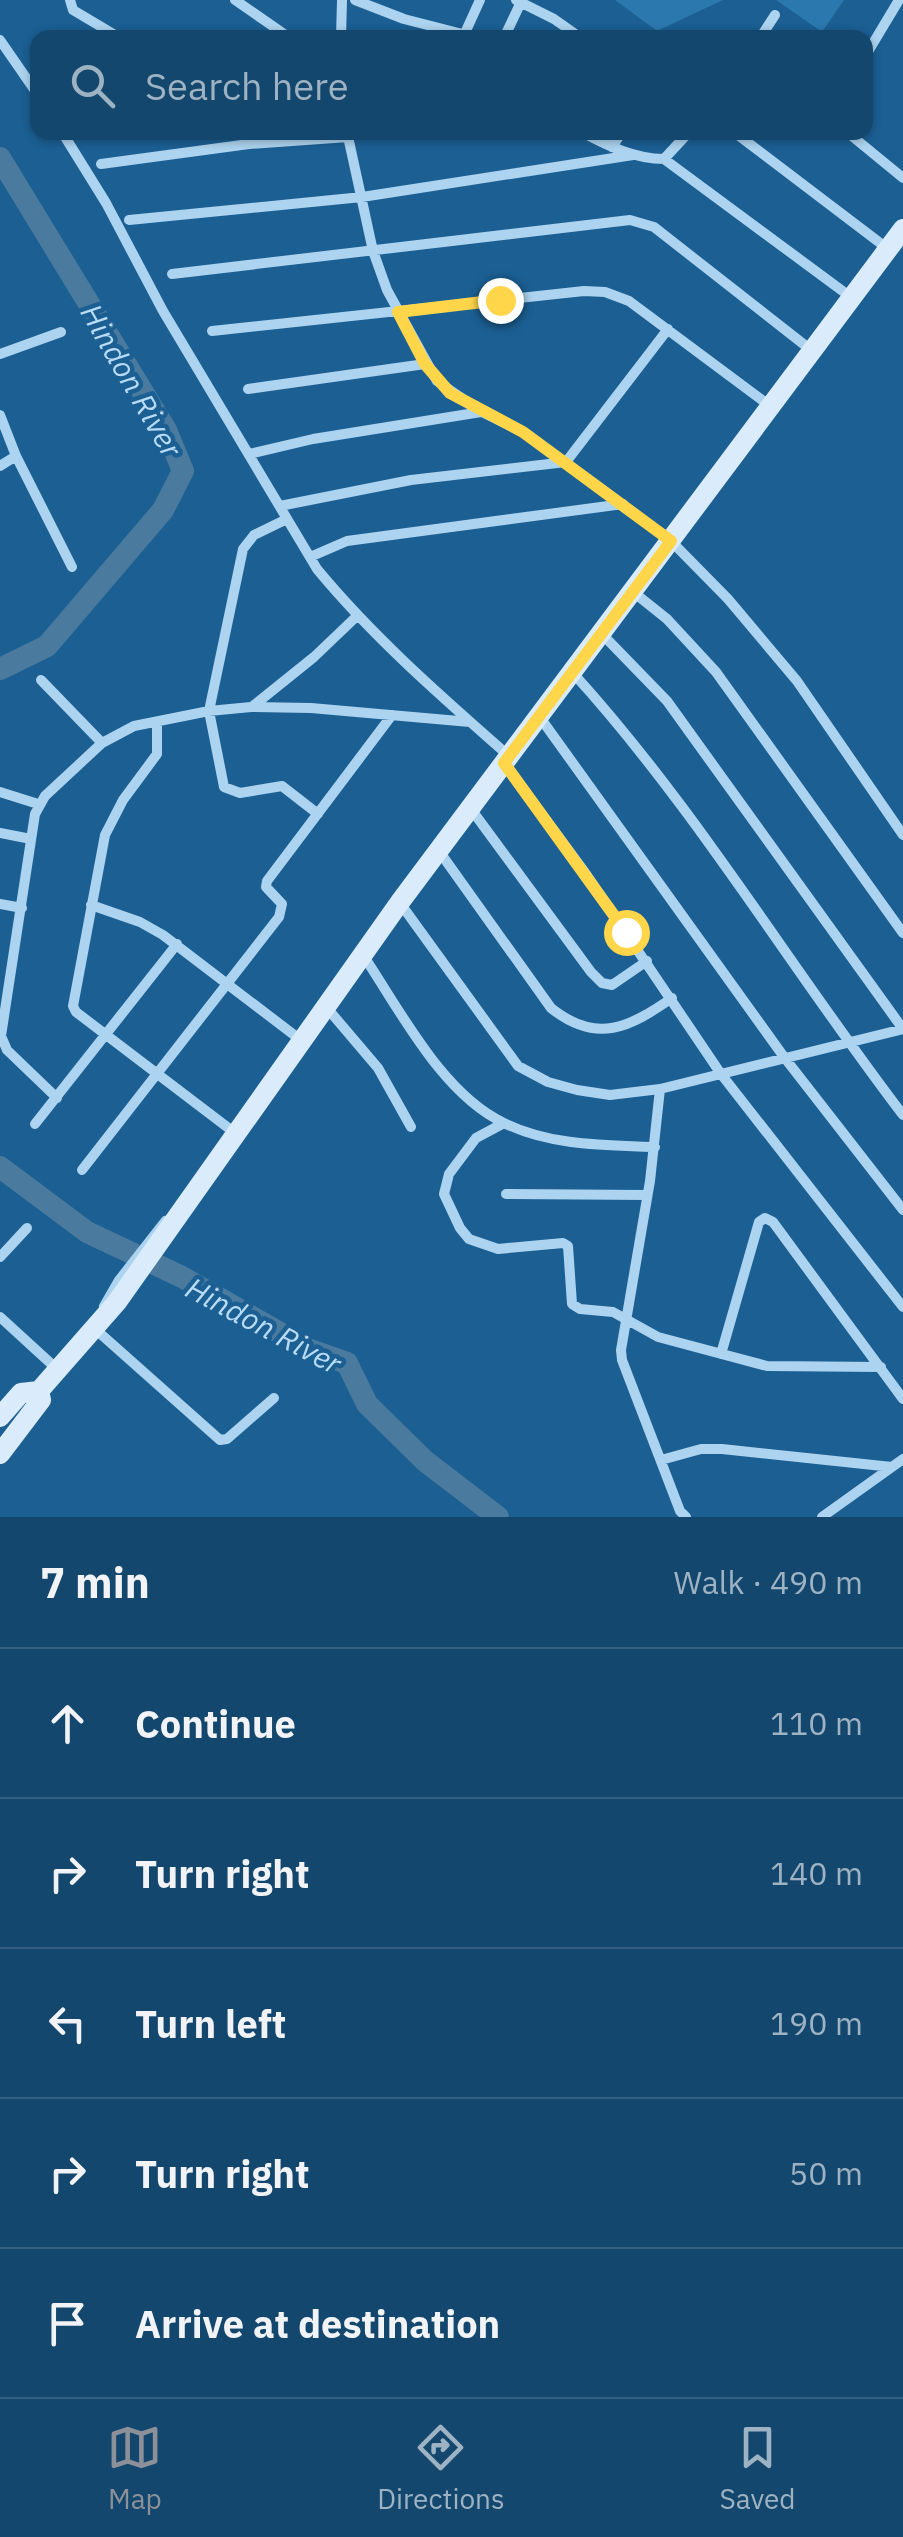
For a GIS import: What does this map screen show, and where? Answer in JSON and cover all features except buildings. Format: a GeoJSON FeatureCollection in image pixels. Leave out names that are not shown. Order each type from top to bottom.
{"type":"FeatureCollection","features":[{"type":"Feature","properties":{"kind":"street"},"geometry":{"type":"LineString","coordinates":[[70,0],[73,10],[107,30]]}},
{"type":"Feature","properties":{"kind":"street"},"geometry":{"type":"LineString","coordinates":[[234,0],[278,30]]}},
{"type":"Feature","properties":{"kind":"street"},"geometry":{"type":"LineString","coordinates":[[340,30],[342,0]]}},
{"type":"Feature","properties":{"kind":"street"},"geometry":{"type":"LineString","coordinates":[[355,0],[404,19],[452,30]]}},
{"type":"Feature","properties":{"kind":"street"},"geometry":{"type":"LineString","coordinates":[[466,30],[480,0]]}},
{"type":"Feature","properties":{"kind":"street"},"geometry":{"type":"LineString","coordinates":[[873,43],[899,0]]}},
{"type":"Feature","properties":{"kind":"street"},"geometry":{"type":"LineString","coordinates":[[507,30],[519,1],[568,30]]}},
{"type":"Feature","properties":{"kind":"street"},"geometry":{"type":"LineString","coordinates":[[765,30],[774,16]]}},
{"type":"Feature","properties":{"kind":"street"},"geometry":{"type":"LineString","coordinates":[[0,40],[30,84]]}},
{"type":"Feature","properties":{"kind":"street"},"geometry":{"type":"LineString","coordinates":[[67,140],[106,203],[163,311],[310,557],[358,615],[506,760],[721,1074],[903,1308]]}},
{"type":"Feature","properties":{"kind":"street"},"geometry":{"type":"LineString","coordinates":[[101,164],[292,140]]}},
{"type":"Feature","properties":{"kind":"street"},"geometry":{"type":"LineString","coordinates":[[348,140],[373,251],[425,364],[450,393],[523,432],[671,541],[728,600],[797,682],[903,835]]}},
{"type":"Feature","properties":{"kind":"street"},"geometry":{"type":"LineString","coordinates":[[597,140],[633,154],[664,158],[852,298]]}},
{"type":"Feature","properties":{"kind":"street"},"geometry":{"type":"LineString","coordinates":[[612,148],[617,140]]}},
{"type":"Feature","properties":{"kind":"street"},"geometry":{"type":"LineString","coordinates":[[664,158],[681,140]]}},
{"type":"Feature","properties":{"kind":"street"},"geometry":{"type":"LineString","coordinates":[[744,140],[888,250]]}},
{"type":"Feature","properties":{"kind":"street"},"geometry":{"type":"LineString","coordinates":[[856,140],[903,178]]}},
{"type":"Feature","properties":{"kind":"street"},"geometry":{"type":"LineString","coordinates":[[129,220],[362,197],[633,154]]}},
{"type":"Feature","properties":{"kind":"street"},"geometry":{"type":"LineString","coordinates":[[172,274],[630,220],[654,226],[812,351]]}},
{"type":"Feature","properties":{"kind":"street"},"geometry":{"type":"LineString","coordinates":[[26,1420],[2,1409],[22,1393],[39,1391],[117,1302],[164,1227],[189,1203],[400,902],[903,229]]}},
{"type":"Feature","properties":{"kind":"street"},"geometry":{"type":"LineString","coordinates":[[212,331],[584,291],[605,292],[629,300],[770,406]]}},
{"type":"Feature","properties":{"kind":"street"},"geometry":{"type":"LineString","coordinates":[[280,506],[411,480],[566,462],[668,330]]}},
{"type":"Feature","properties":{"kind":"street"},"geometry":{"type":"LineString","coordinates":[[0,354],[61,332]]}},
{"type":"Feature","properties":{"kind":"street"},"geometry":{"type":"LineString","coordinates":[[248,389],[425,364]]}},
{"type":"Feature","properties":{"kind":"street"},"geometry":{"type":"LineString","coordinates":[[249,454],[312,439],[482,412]]}},
{"type":"Feature","properties":{"kind":"street"},"geometry":{"type":"LineString","coordinates":[[0,415],[72,568]]}},
{"type":"Feature","properties":{"kind":"street"},"geometry":{"type":"LineString","coordinates":[[0,466],[16,456]]}},
{"type":"Feature","properties":{"kind":"street"},"geometry":{"type":"LineString","coordinates":[[310,557],[348,542],[624,504]]}},
{"type":"Feature","properties":{"kind":"street"},"geometry":{"type":"LineString","coordinates":[[288,519],[254,535],[243,549],[209,712],[224,788],[240,794],[282,786],[318,814]]}},
{"type":"Feature","properties":{"kind":"street"},"geometry":{"type":"LineString","coordinates":[[632,591],[667,619],[716,672],[903,933]]}},
{"type":"Feature","properties":{"kind":"street"},"geometry":{"type":"LineString","coordinates":[[251,708],[358,615]]}},
{"type":"Feature","properties":{"kind":"street"},"geometry":{"type":"LineString","coordinates":[[400,902],[518,1066],[548,1082],[577,1090],[610,1095],[660,1090],[903,1029],[666,701],[601,633]]}},
{"type":"Feature","properties":{"kind":"street"},"geometry":{"type":"LineString","coordinates":[[572,672],[628,733],[903,1116]]}},
{"type":"Feature","properties":{"kind":"street"},"geometry":{"type":"LineString","coordinates":[[40,680],[102,742]]}},
{"type":"Feature","properties":{"kind":"street"},"geometry":{"type":"LineString","coordinates":[[57,1098],[2,1043],[4,991],[38,804],[102,742],[134,726],[251,708],[311,708],[470,722]]}},
{"type":"Feature","properties":{"kind":"street"},"geometry":{"type":"LineString","coordinates":[[82,1170],[280,917],[282,904],[266,887],[266,881],[392,715]]}},
{"type":"Feature","properties":{"kind":"street"},"geometry":{"type":"LineString","coordinates":[[539,716],[784,1057],[903,1210]]}},
{"type":"Feature","properties":{"kind":"street"},"geometry":{"type":"LineString","coordinates":[[157,722],[158,754],[124,800],[105,835],[74,1006],[76,1012],[236,1134]]}},
{"type":"Feature","properties":{"kind":"street"},"geometry":{"type":"LineString","coordinates":[[0,792],[38,804]]}},
{"type":"Feature","properties":{"kind":"street"},"geometry":{"type":"LineString","coordinates":[[470,808],[602,983],[612,985],[646,961]]}},
{"type":"Feature","properties":{"kind":"street"},"geometry":{"type":"LineString","coordinates":[[0,833],[31,839]]}},
{"type":"Feature","properties":{"kind":"street"},"geometry":{"type":"LineString","coordinates":[[439,850],[530,980],[564,1019],[582,1027],[624,1026],[638,1022],[672,998]]}},
{"type":"Feature","properties":{"kind":"street"},"geometry":{"type":"LineString","coordinates":[[0,904],[22,908]]}},
{"type":"Feature","properties":{"kind":"street"},"geometry":{"type":"LineString","coordinates":[[90,905],[140,922],[177,944],[302,1041]]}},
{"type":"Feature","properties":{"kind":"street"},"geometry":{"type":"LineString","coordinates":[[34,1124],[108,1036],[177,944]]}},
{"type":"Feature","properties":{"kind":"street"},"geometry":{"type":"LineString","coordinates":[[363,955],[447,1078],[478,1107],[504,1123],[556,1140],[655,1147]]}},
{"type":"Feature","properties":{"kind":"street"},"geometry":{"type":"LineString","coordinates":[[326,1007],[378,1068],[411,1127]]}},
{"type":"Feature","properties":{"kind":"street"},"geometry":{"type":"LineString","coordinates":[[660,1090],[655,1147],[625,1316],[622,1360],[686,1517]]}},
{"type":"Feature","properties":{"kind":"street"},"geometry":{"type":"LineString","coordinates":[[504,1123],[476,1138],[448,1174],[444,1194],[460,1228],[479,1244],[498,1249],[568,1246],[572,1304],[580,1309],[625,1316],[658,1337],[785,1368],[881,1367]]}},
{"type":"Feature","properties":{"kind":"street"},"geometry":{"type":"LineString","coordinates":[[506,1194],[647,1195]]}},
{"type":"Feature","properties":{"kind":"street"},"geometry":{"type":"LineString","coordinates":[[721,1354],[758,1222],[765,1218],[774,1222],[903,1398]]}},
{"type":"Feature","properties":{"kind":"street"},"geometry":{"type":"LineString","coordinates":[[0,1257],[27,1228]]}},
{"type":"Feature","properties":{"kind":"street"},"geometry":{"type":"LineString","coordinates":[[0,1317],[58,1370]]}},
{"type":"Feature","properties":{"kind":"street"},"geometry":{"type":"LineString","coordinates":[[98,1324],[125,1354],[220,1440],[227,1439],[274,1398]]}},
{"type":"Feature","properties":{"kind":"street"},"geometry":{"type":"LineString","coordinates":[[0,1454],[41,1400],[39,1391]]}},
{"type":"Feature","properties":{"kind":"street"},"geometry":{"type":"LineString","coordinates":[[660,1460],[701,1449],[722,1449],[892,1467]]}},
{"type":"Feature","properties":{"kind":"street"},"geometry":{"type":"LineString","coordinates":[[822,1517],[903,1458]]}},
{"type":"Feature","properties":{"kind":"lane"},"geometry":{"type":"LineString","coordinates":[[98,1324],[118,1280],[164,1227]]}},
{"type":"Feature","properties":{"kind":"shaded area"},"geometry":{"type":"Polygon","coordinates":[[[615,0],[723,0],[659,30],[615,0]]]}},
{"type":"Feature","properties":{"kind":"shaded area"},"geometry":{"type":"Polygon","coordinates":[[[776,0],[844,0],[823,30],[776,0]]]}},
{"type":"Feature","properties":{"kind":"waterway","name":"Hindon River"},"geometry":{"type":"LineString","coordinates":[[0,158],[166,430],[183,471],[163,510],[47,646],[0,669]]}},
{"type":"Feature","properties":{"kind":"waterway","name":"Hindon River"},"geometry":{"type":"LineString","coordinates":[[0,1167],[87,1232],[182,1277],[310,1350],[347,1363],[367,1404],[425,1461],[498,1517]]}},
{"type":"Feature","properties":{"kind":"route"},"geometry":{"type":"LineString","coordinates":[[500,300],[398,312],[425,364],[450,393],[523,432],[671,541],[504,763],[626,932]]}}]}
